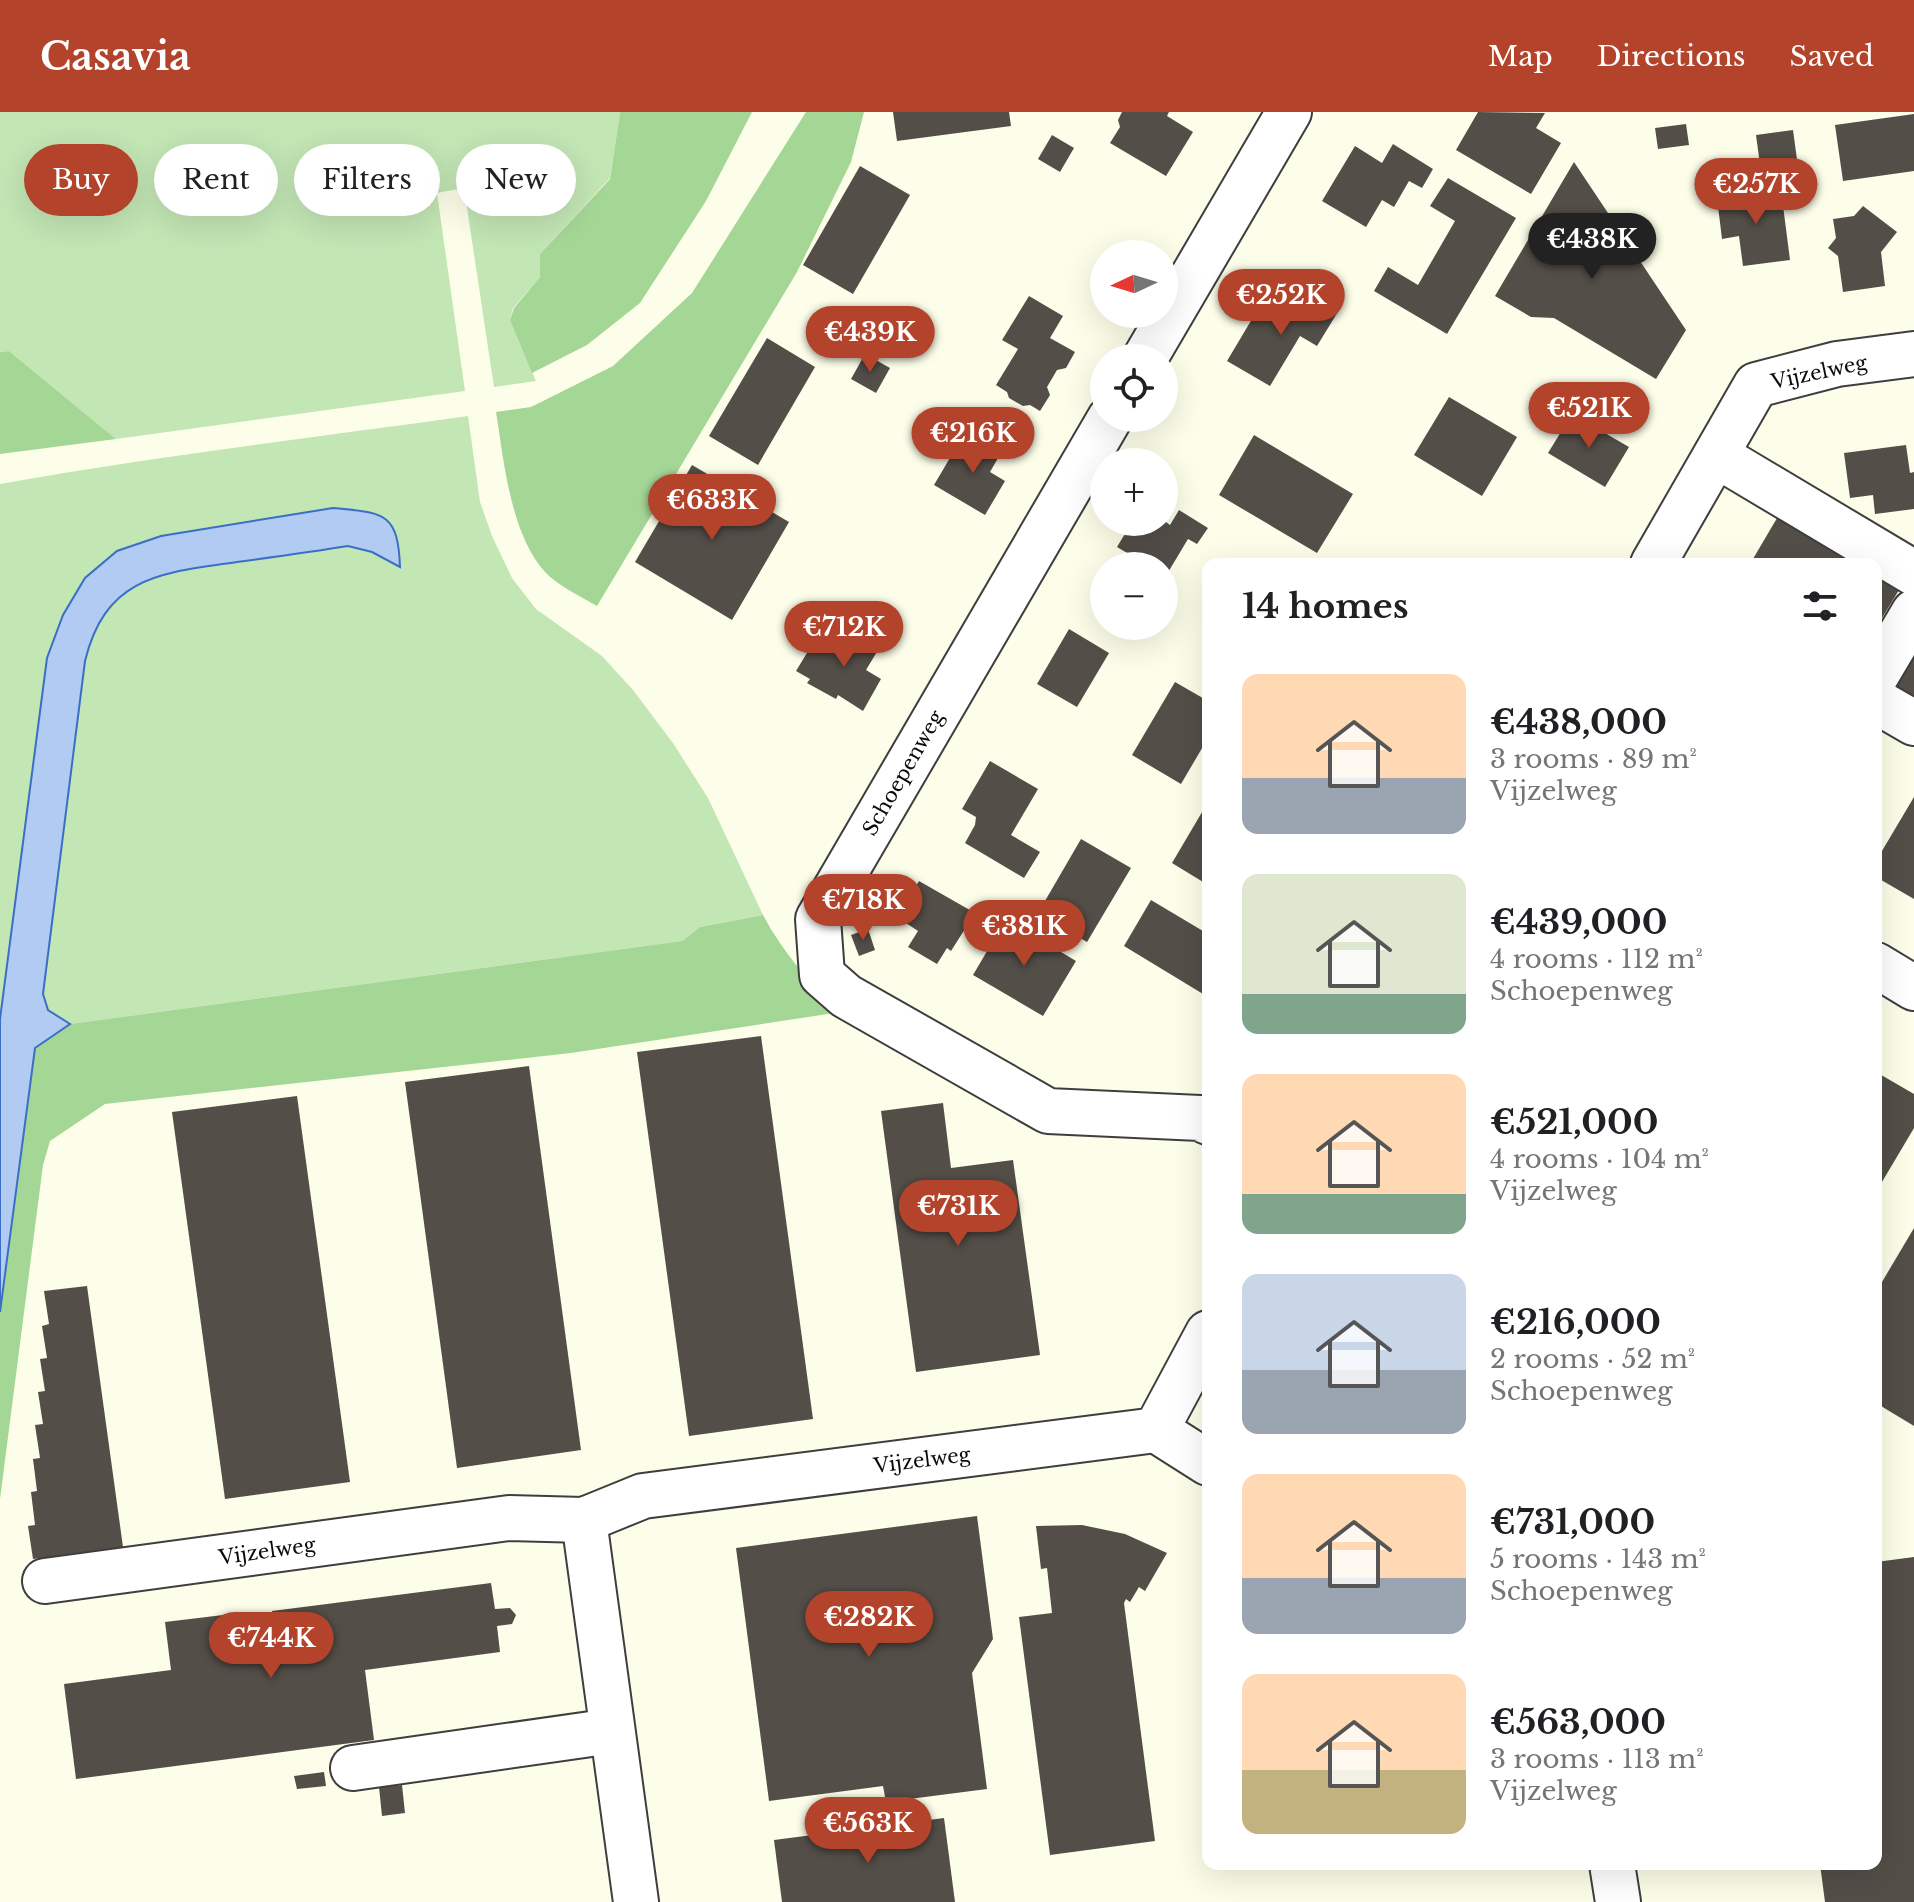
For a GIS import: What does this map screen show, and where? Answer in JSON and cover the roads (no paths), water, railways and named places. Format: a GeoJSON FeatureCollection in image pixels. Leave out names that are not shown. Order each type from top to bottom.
{"type":"FeatureCollection","features":[{"type":"Feature","properties":{"kind":"street"},"geometry":{"type":"LineString","coordinates":[[1153,344],[1289,112]]}},
{"type":"Feature","properties":{"kind":"street","name":"Vijzelweg"},"geometry":{"type":"LineString","coordinates":[[1656,558],[1756,385],[1837,364],[1914,354]]}},
{"type":"Feature","properties":{"kind":"street","name":"Schoepenweg"},"geometry":{"type":"LineString","coordinates":[[1102,432],[818,919],[822,975],[846,996],[1048,1111],[1202,1119]]}},
{"type":"Feature","properties":{"kind":"street"},"geometry":{"type":"LineString","coordinates":[[1716,455],[1914,573]]}},
{"type":"Feature","properties":{"kind":"street"},"geometry":{"type":"LineString","coordinates":[[1882,666],[1914,612]]}},
{"type":"Feature","properties":{"kind":"street"},"geometry":{"type":"LineString","coordinates":[[1882,704],[1914,723]]}},
{"type":"Feature","properties":{"kind":"street"},"geometry":{"type":"LineString","coordinates":[[1882,969],[1914,988]]}},
{"type":"Feature","properties":{"kind":"street"},"geometry":{"type":"LineString","coordinates":[[1202,1344],[1156,1430],[1202,1459]]}},
{"type":"Feature","properties":{"kind":"street","name":"Vijzelweg"},"geometry":{"type":"LineString","coordinates":[[45,1581],[509,1518],[584,1520],[643,1496],[1156,1430]]}},
{"type":"Feature","properties":{"kind":"street"},"geometry":{"type":"LineString","coordinates":[[584,1520],[636,1902]]}},
{"type":"Feature","properties":{"kind":"street"},"geometry":{"type":"LineString","coordinates":[[353,1768],[612,1731]]}},
{"type":"Feature","properties":{"kind":"street"},"geometry":{"type":"LineString","coordinates":[[1613,1870],[1618,1902]]}},
{"type":"Feature","properties":{"kind":"water"},"geometry":{"type":"Polygon","coordinates":[[[333,508],[364,511],[384,518],[396,535],[400,567],[372,552],[348,546],[161,575],[123,595],[107,611],[94,633],[85,661],[43,994],[48,1010],[70,1024],[35,1048],[0,1312],[0,1019],[47,658],[63,615],[85,578],[117,551],[161,536],[333,508]]]}}]}
